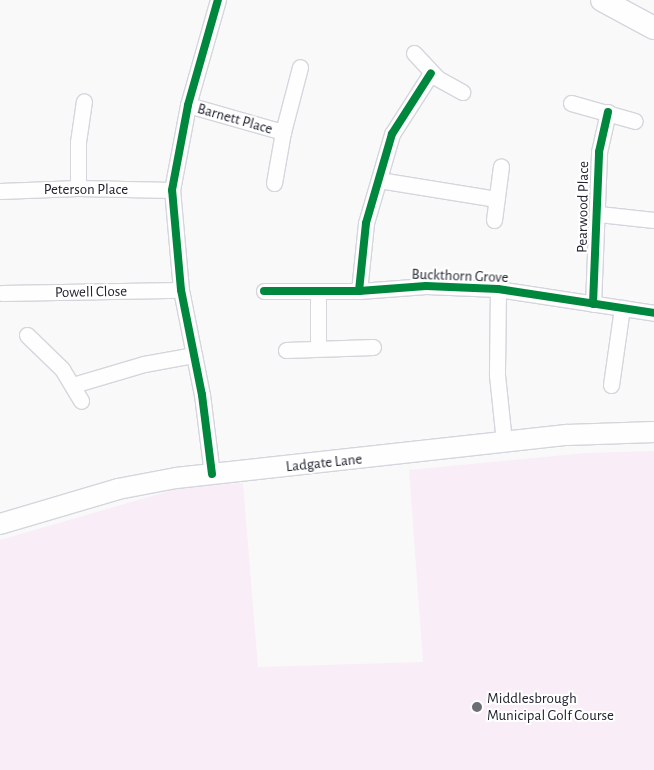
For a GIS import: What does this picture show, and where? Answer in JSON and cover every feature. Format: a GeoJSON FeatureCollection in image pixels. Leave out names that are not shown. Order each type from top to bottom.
{"type":"FeatureCollection","features":[{"type":"Feature","properties":{"kind":"highway"},"geometry":{"type":"LineString","coordinates":[[602,0],[654,28]]}},
{"type":"Feature","properties":{"kind":"main road","name":"Ladgate Lane"},"geometry":{"type":"LineString","coordinates":[[0,524],[118,489],[212,474],[567,435],[654,432]]}},
{"type":"Feature","properties":{"kind":"street"},"geometry":{"type":"LineString","coordinates":[[212,474],[194,356],[181,290],[172,190],[188,105],[218,0]]}},
{"type":"Feature","properties":{"kind":"street"},"geometry":{"type":"LineString","coordinates":[[414,53],[432,73],[462,92]]}},
{"type":"Feature","properties":{"kind":"street","name":"Barnett Place"},"geometry":{"type":"LineString","coordinates":[[274,184],[282,132],[300,67]]}},
{"type":"Feature","properties":{"kind":"street"},"geometry":{"type":"LineString","coordinates":[[359,291],[366,223],[392,134],[432,73]]}},
{"type":"Feature","properties":{"kind":"street"},"geometry":{"type":"LineString","coordinates":[[78,188],[78,142],[84,101]]}},
{"type":"Feature","properties":{"kind":"street"},"geometry":{"type":"LineString","coordinates":[[572,103],[636,121]]}},
{"type":"Feature","properties":{"kind":"street","name":"Barnett Place"},"geometry":{"type":"LineString","coordinates":[[188,105],[282,132]]}},
{"type":"Feature","properties":{"kind":"street","name":"Pearwood Place"},"geometry":{"type":"LineString","coordinates":[[593,304],[599,214],[599,152],[608,112]]}},
{"type":"Feature","properties":{"kind":"street"},"geometry":{"type":"LineString","coordinates":[[494,220],[501,166]]}},
{"type":"Feature","properties":{"kind":"street"},"geometry":{"type":"LineString","coordinates":[[379,180],[496,198]]}},
{"type":"Feature","properties":{"kind":"street","name":"Peterson Place"},"geometry":{"type":"LineString","coordinates":[[0,191],[78,188],[172,190]]}},
{"type":"Feature","properties":{"kind":"street","name":"Pearwood Place"},"geometry":{"type":"LineString","coordinates":[[599,214],[654,220]]}},
{"type":"Feature","properties":{"kind":"street","name":"Buckthorn Grove"},"geometry":{"type":"LineString","coordinates":[[264,291],[359,291],[426,286],[498,289],[654,313]]}},
{"type":"Feature","properties":{"kind":"street"},"geometry":{"type":"LineString","coordinates":[[498,289],[497,375],[504,442]]}},
{"type":"Feature","properties":{"kind":"street","name":"Powell Close"},"geometry":{"type":"LineString","coordinates":[[2,293],[181,290]]}},
{"type":"Feature","properties":{"kind":"street"},"geometry":{"type":"LineString","coordinates":[[318,291],[318,348]]}},
{"type":"Feature","properties":{"kind":"street"},"geometry":{"type":"LineString","coordinates":[[611,386],[622,308]]}},
{"type":"Feature","properties":{"kind":"street"},"geometry":{"type":"LineString","coordinates":[[27,335],[62,369],[81,401]]}},
{"type":"Feature","properties":{"kind":"street"},"geometry":{"type":"LineString","coordinates":[[286,350],[374,346]]}},
{"type":"Feature","properties":{"kind":"street"},"geometry":{"type":"LineString","coordinates":[[73,386],[144,364],[194,356]]}},
{"type":"Feature","properties":{"kind":"shaded area","name":"Middlesbrough Municipal Golf Course"},"geometry":{"type":"Polygon","coordinates":[[[654,451],[654,770],[0,770],[0,540],[183,487],[243,483],[258,667],[423,662],[409,470],[585,453],[654,451]]]}},
{"type":"Feature","properties":{"kind":"cycle path"},"geometry":{"type":"LineString","coordinates":[[212,474],[202,395],[181,290],[172,190],[188,105],[218,0]]}},
{"type":"Feature","properties":{"kind":"cycle path"},"geometry":{"type":"LineString","coordinates":[[359,291],[366,223],[392,134],[431,73]]}},
{"type":"Feature","properties":{"kind":"cycle path"},"geometry":{"type":"LineString","coordinates":[[593,304],[599,152],[608,112]]}},
{"type":"Feature","properties":{"kind":"cycle path"},"geometry":{"type":"LineString","coordinates":[[264,291],[359,291],[426,286],[498,289],[654,313]]}},
{"type":"Feature","properties":{"kind":"place","name":"Middlesbrough Municipal Golf Course"},"geometry":{"type":"Point","coordinates":[477,707]}}]}
